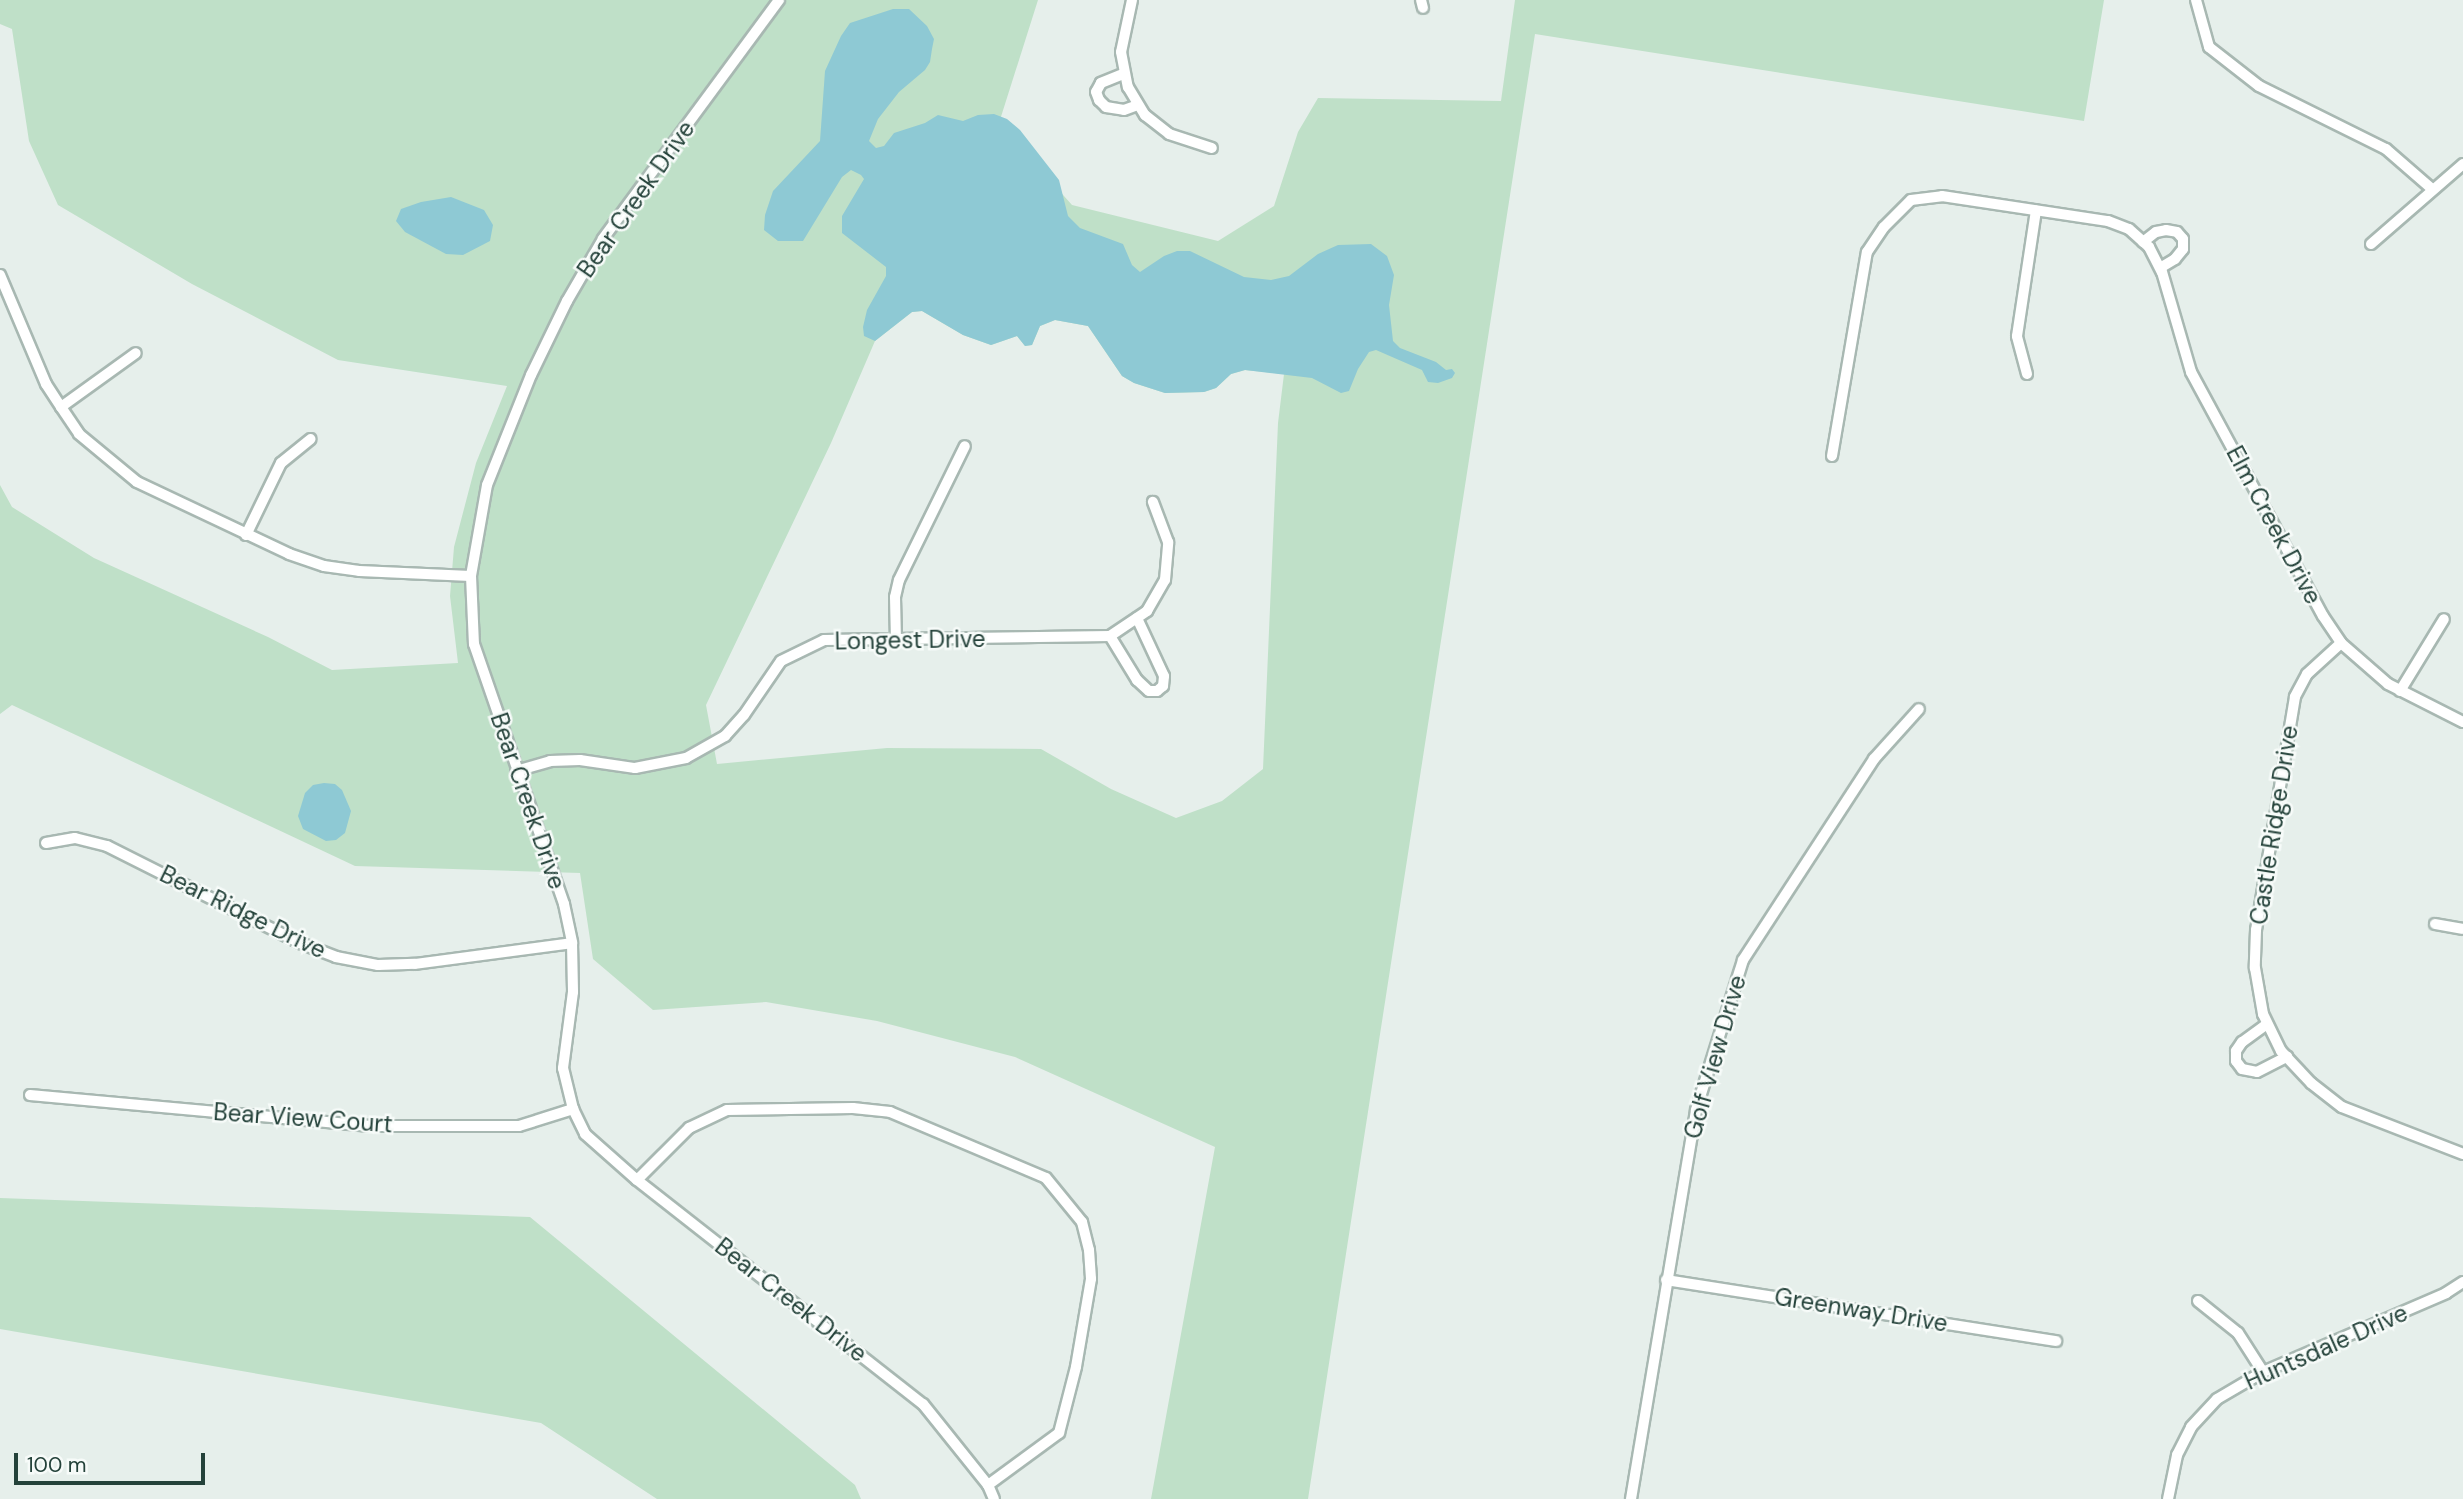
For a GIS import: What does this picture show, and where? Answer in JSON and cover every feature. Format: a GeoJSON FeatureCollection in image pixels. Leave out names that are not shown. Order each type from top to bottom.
{"type":"FeatureCollection","features":[{"type":"Feature","properties":{"kind":"street","name":"Bear Creek Drive"},"geometry":{"type":"LineString","coordinates":[[779,0],[603,239],[567,301],[531,375],[487,485],[471,576],[474,644],[564,904],[572,943],[573,992],[563,1068],[573,1109],[585,1134],[637,1180],[923,1404],[988,1485],[995,1499]]}},
{"type":"Feature","properties":{"kind":"street"},"geometry":{"type":"LineString","coordinates":[[1132,0],[1121,52],[1123,74],[1138,105],[1145,116],[1168,134],[1212,148]]}},
{"type":"Feature","properties":{"kind":"street"},"geometry":{"type":"LineString","coordinates":[[2196,0],[2208,47],[2259,86],[2386,149],[2432,189]]}},
{"type":"Feature","properties":{"kind":"street"},"geometry":{"type":"LineString","coordinates":[[1123,74],[1101,83],[1096,92],[1099,100],[1106,107],[1124,110],[1138,105]]}},
{"type":"Feature","properties":{"kind":"street"},"geometry":{"type":"LineString","coordinates":[[2371,244],[2463,164]]}},
{"type":"Feature","properties":{"kind":"street","name":"Elm Creek Drive"},"geometry":{"type":"LineString","coordinates":[[1832,456],[1867,252],[1884,226],[1911,200],[1942,196],[2108,221],[2129,229],[2143,242],[2160,268],[2191,372],[2323,616],[2341,643],[2388,684],[2463,722]]}},
{"type":"Feature","properties":{"kind":"street"},"geometry":{"type":"LineString","coordinates":[[2027,374],[2017,336],[2036,210]]}},
{"type":"Feature","properties":{"kind":"street"},"geometry":{"type":"LineString","coordinates":[[2143,242],[2156,232],[2166,230],[2177,232],[2183,239],[2183,249],[2175,259],[2160,268]]}},
{"type":"Feature","properties":{"kind":"street"},"geometry":{"type":"LineString","coordinates":[[0,275],[46,384],[61,407],[79,434],[137,482],[246,535],[324,566],[359,571],[471,576]]}},
{"type":"Feature","properties":{"kind":"street"},"geometry":{"type":"LineString","coordinates":[[61,407],[136,353]]}},
{"type":"Feature","properties":{"kind":"street"},"geometry":{"type":"LineString","coordinates":[[246,535],[281,463],[311,439]]}},
{"type":"Feature","properties":{"kind":"street"},"geometry":{"type":"LineString","coordinates":[[896,641],[895,597],[900,580],[965,446]]}},
{"type":"Feature","properties":{"kind":"street"},"geometry":{"type":"LineString","coordinates":[[1137,618],[1164,677],[1163,686],[1157,691],[1149,691],[1136,680],[1110,636],[1147,611],[1159,590],[1168,562],[1168,542],[1153,502]]}},
{"type":"Feature","properties":{"kind":"street"},"geometry":{"type":"LineString","coordinates":[[2400,691],[2444,620]]}},
{"type":"Feature","properties":{"kind":"street","name":"Longest Drive"},"geometry":{"type":"LineString","coordinates":[[516,771],[550,761],[580,760],[635,768],[686,758],[725,736],[744,715],[781,661],[824,640],[1110,636]]}},
{"type":"Feature","properties":{"kind":"street","name":"Castle Ridge Drive"},"geometry":{"type":"LineString","coordinates":[[2341,643],[2307,674],[2295,697],[2256,930],[2255,968],[2263,1014],[2287,1057],[2311,1083],[2342,1107],[2463,1154]]}},
{"type":"Feature","properties":{"kind":"street","name":"Golf View Drive"},"geometry":{"type":"LineString","coordinates":[[1631,1499],[1696,1111],[1719,1027],[1743,960],[1874,759],[1919,709]]}},
{"type":"Feature","properties":{"kind":"street","name":"Bear Ridge Drive"},"geometry":{"type":"LineString","coordinates":[[46,843],[75,838],[107,845],[300,943],[336,957],[378,965],[415,964],[572,943]]}},
{"type":"Feature","properties":{"kind":"street"},"geometry":{"type":"LineString","coordinates":[[2435,924],[2463,929]]}},
{"type":"Feature","properties":{"kind":"street"},"geometry":{"type":"LineString","coordinates":[[2267,1024],[2242,1042],[2236,1051],[2236,1061],[2242,1069],[2257,1072],[2287,1057]]}},
{"type":"Feature","properties":{"kind":"street","name":"Bear View Court"},"geometry":{"type":"LineString","coordinates":[[30,1095],[368,1126],[519,1126],[573,1109]]}},
{"type":"Feature","properties":{"kind":"street"},"geometry":{"type":"LineString","coordinates":[[637,1180],[689,1128],[727,1110],[853,1108],[890,1112],[1046,1178],[1083,1222],[1089,1250],[1091,1279],[1076,1367],[1059,1433],[988,1485]]}},
{"type":"Feature","properties":{"kind":"street","name":"Greenway Drive"},"geometry":{"type":"LineString","coordinates":[[1666,1280],[2056,1341]]}},
{"type":"Feature","properties":{"kind":"street","name":"Huntsdale Drive"},"geometry":{"type":"LineString","coordinates":[[2168,1499],[2177,1455],[2191,1427],[2217,1399],[2263,1372],[2446,1293],[2463,1282]]}},
{"type":"Feature","properties":{"kind":"street"},"geometry":{"type":"LineString","coordinates":[[2198,1301],[2238,1333],[2263,1372]]}},
{"type":"Feature","properties":{"kind":"green space"},"geometry":{"type":"Polygon","coordinates":[[[0,0],[1038,0],[999,123],[1072,205],[1218,241],[1274,206],[1298,132],[1318,98],[1501,101],[1515,0],[2104,0],[2084,121],[1535,34],[1308,1499],[1151,1499],[1215,1147],[1015,1057],[877,1021],[766,1002],[653,1010],[593,959],[580,873],[355,866],[12,705],[0,714],[0,485],[12,507],[94,558],[268,637],[332,670],[458,663],[450,596],[454,547],[476,463],[507,386],[338,360],[192,284],[58,205],[29,141],[12,29],[0,24],[0,0]],[[922,311],[912,312],[875,341],[831,443],[706,705],[717,764],[887,748],[1041,749],[1111,789],[1176,818],[1222,801],[1263,769],[1278,423],[1284,374],[1245,370],[1231,374],[1216,388],[1204,392],[1165,393],[1122,376],[1088,326],[1055,320],[1040,326],[1032,345],[1025,346],[1017,336],[991,345],[963,335],[922,311]]]}},
{"type":"Feature","properties":{"kind":"green space"},"geometry":{"type":"Polygon","coordinates":[[[0,1198],[530,1217],[855,1485],[861,1499],[657,1499],[541,1423],[0,1329],[0,1198]]]}},
{"type":"Feature","properties":{"kind":"water"},"geometry":{"type":"Polygon","coordinates":[[[893,9],[909,9],[927,26],[934,39],[930,62],[925,70],[899,92],[878,119],[869,141],[876,148],[884,146],[894,133],[925,123],[938,115],[963,121],[978,115],[994,114],[1007,119],[1020,130],[1059,180],[1068,216],[1080,228],[1123,244],[1132,265],[1140,272],[1164,256],[1177,251],[1190,251],[1244,277],[1271,280],[1289,276],[1318,254],[1338,245],[1371,244],[1387,256],[1394,275],[1389,305],[1393,341],[1400,348],[1436,362],[1446,370],[1452,369],[1455,373],[1452,378],[1438,383],[1428,382],[1422,370],[1376,350],[1369,352],[1349,391],[1341,393],[1312,378],[1245,370],[1231,374],[1216,388],[1204,392],[1165,393],[1122,376],[1088,326],[1055,320],[1040,326],[1032,345],[1025,346],[1017,336],[991,345],[963,335],[922,311],[912,312],[875,341],[864,336],[867,310],[886,276],[886,267],[842,233],[842,216],[864,179],[861,175],[851,170],[842,177],[803,241],[778,241],[764,230],[765,215],[773,191],[820,141],[825,71],[841,36],[850,23],[893,9]]]}},
{"type":"Feature","properties":{"kind":"water"},"geometry":{"type":"Polygon","coordinates":[[[451,197],[484,210],[493,225],[490,241],[463,255],[446,254],[405,232],[396,221],[401,209],[421,202],[451,197]]]}},
{"type":"Feature","properties":{"kind":"water"},"geometry":{"type":"Polygon","coordinates":[[[335,784],[342,790],[351,811],[345,833],[336,840],[326,841],[303,829],[298,816],[305,793],[313,785],[335,784]]]}}]}
